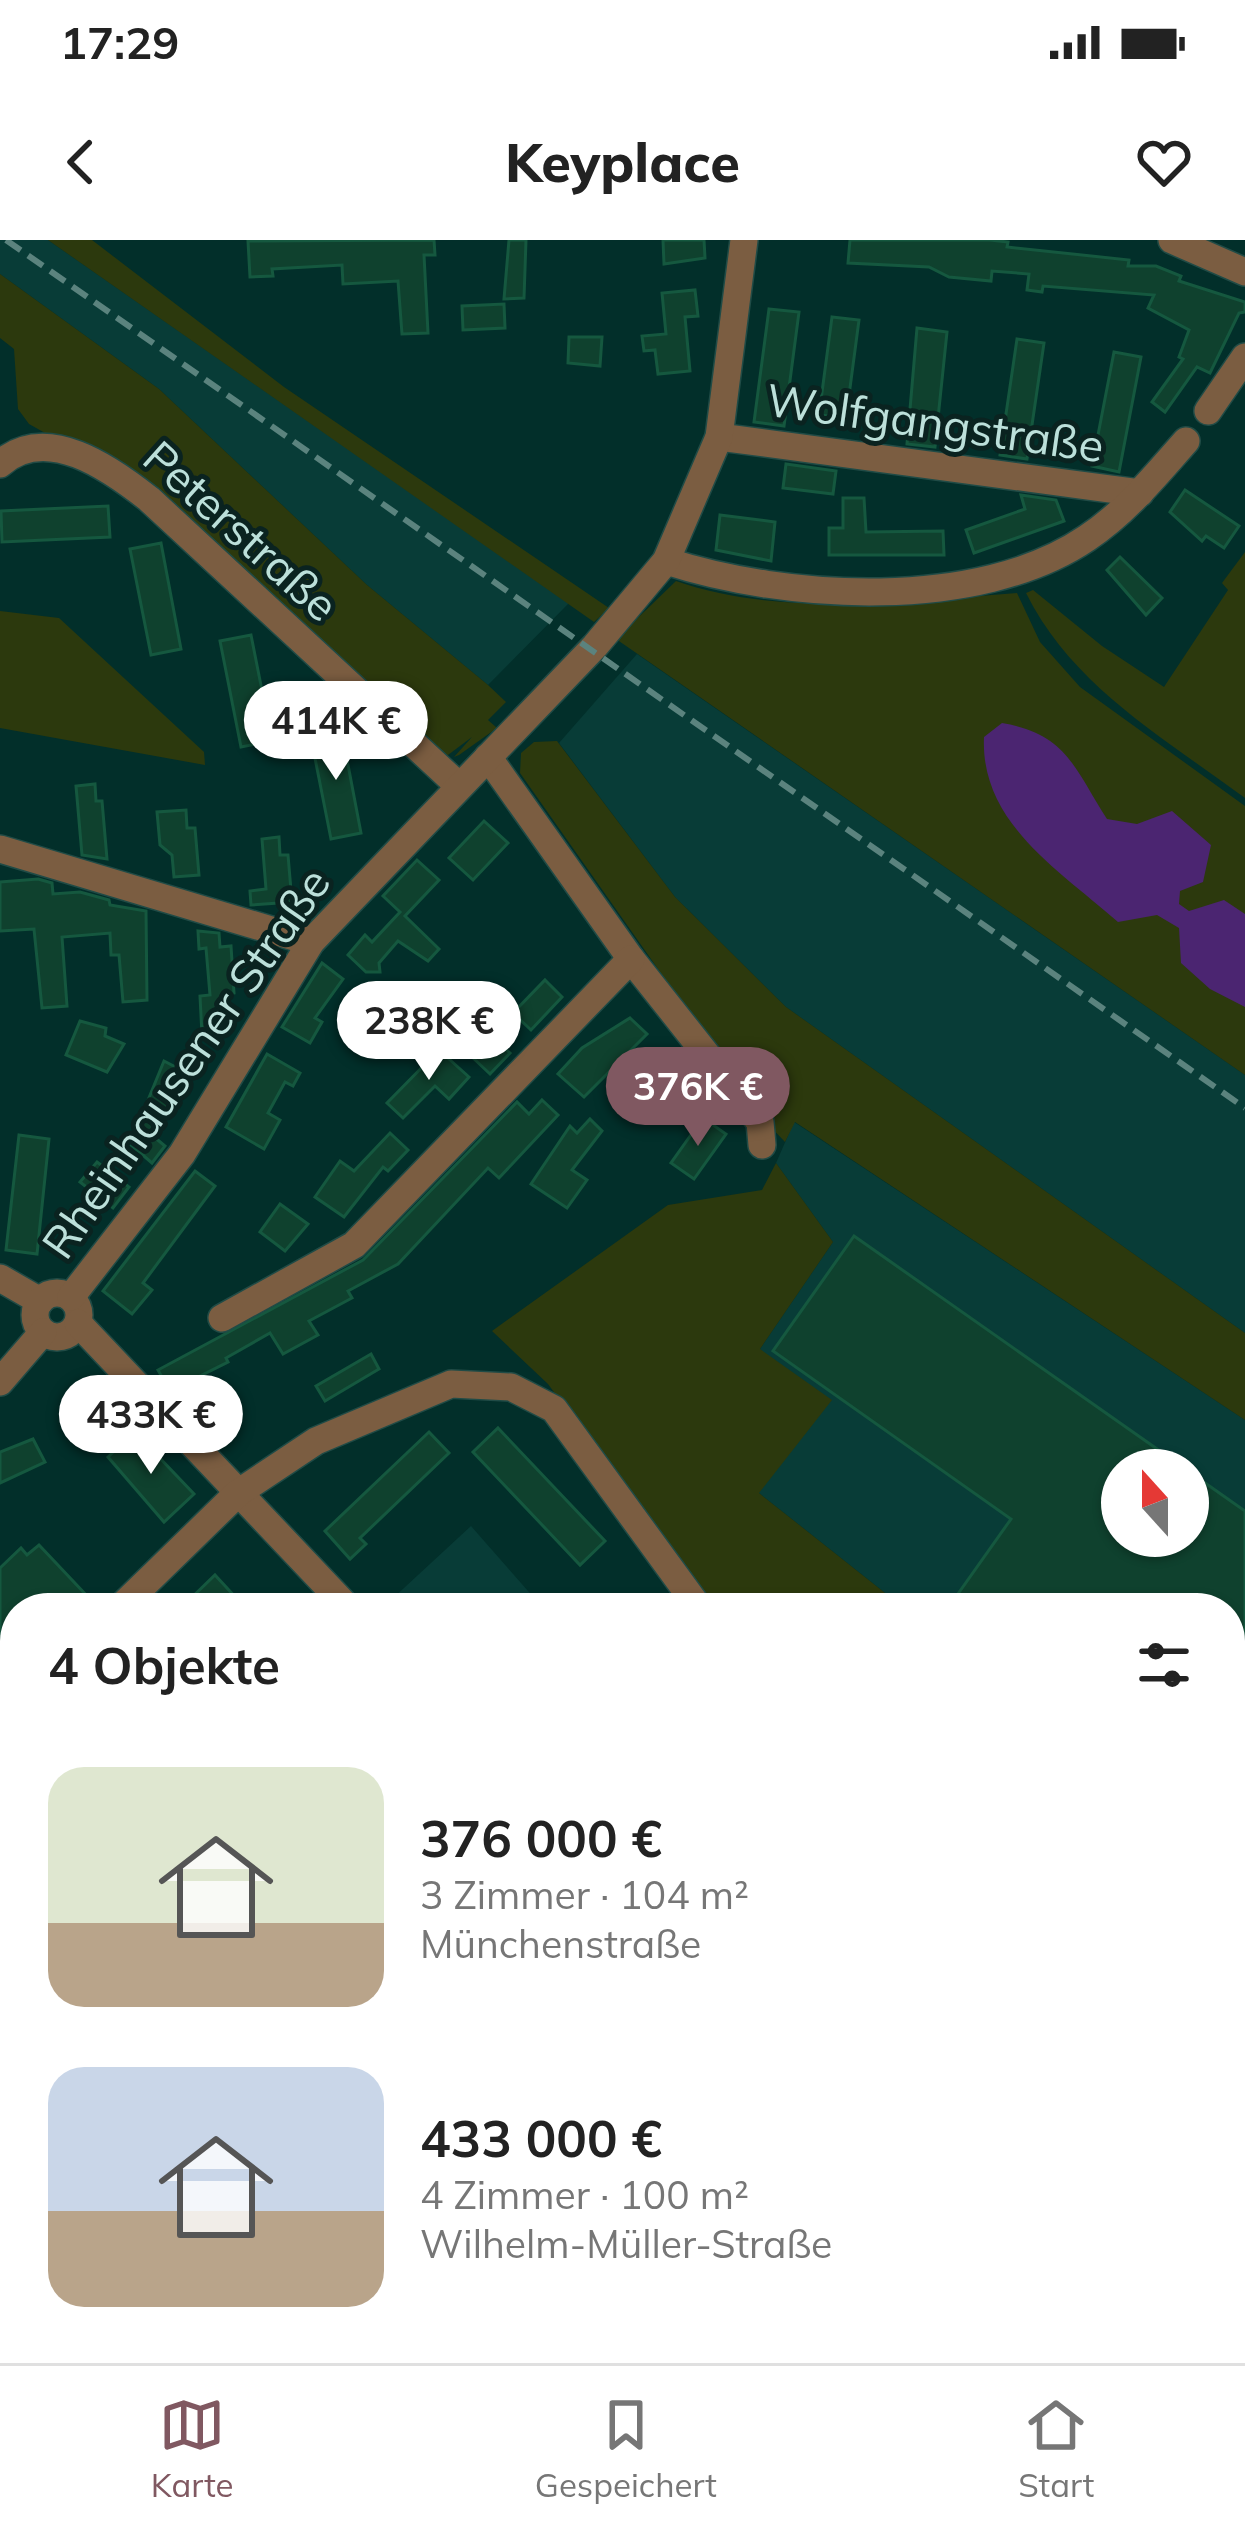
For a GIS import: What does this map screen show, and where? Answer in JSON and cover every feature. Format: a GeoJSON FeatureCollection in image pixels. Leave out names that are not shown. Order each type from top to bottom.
{"type":"FeatureCollection","features":[{"type":"Feature","properties":{"kind":"street","name":"Rheinhausener Straße"},"geometry":{"type":"LineString","coordinates":[[74,1310],[55,1293],[40,1300],[35,1321],[44,1332],[63,1336],[74,1310],[182,1154],[311,942],[621,618],[666,561],[718,436],[744,240]]}},
{"type":"Feature","properties":{"kind":"street"},"geometry":{"type":"LineString","coordinates":[[1172,240],[1245,272]]}},
{"type":"Feature","properties":{"kind":"street"},"geometry":{"type":"LineString","coordinates":[[1208,411],[1245,357]]}},
{"type":"Feature","properties":{"kind":"street","name":"Wolfgangstraße"},"geometry":{"type":"LineString","coordinates":[[718,436],[1140,493]]}},
{"type":"Feature","properties":{"kind":"street"},"geometry":{"type":"LineString","coordinates":[[666,561],[758,586],[941,587],[1044,560],[1084,541],[1140,493],[1186,442]]}},
{"type":"Feature","properties":{"kind":"street","name":"Peterstraße"},"geometry":{"type":"LineString","coordinates":[[0,464],[11,454],[52,447],[97,461],[115,473],[458,785]]}},
{"type":"Feature","properties":{"kind":"street"},"geometry":{"type":"LineString","coordinates":[[488,757],[631,958],[760,1122],[762,1145]]}},
{"type":"Feature","properties":{"kind":"street"},"geometry":{"type":"LineString","coordinates":[[0,849],[311,942]]}},
{"type":"Feature","properties":{"kind":"street"},"geometry":{"type":"LineString","coordinates":[[221,1318],[354,1245],[631,958]]}},
{"type":"Feature","properties":{"kind":"street"},"geometry":{"type":"LineString","coordinates":[[0,1278],[40,1300]]}},
{"type":"Feature","properties":{"kind":"street"},"geometry":{"type":"LineString","coordinates":[[74,1310],[334,1593]]}},
{"type":"Feature","properties":{"kind":"street"},"geometry":{"type":"LineString","coordinates":[[0,1382],[44,1332]]}},
{"type":"Feature","properties":{"kind":"street"},"geometry":{"type":"LineString","coordinates":[[135,1593],[238,1493],[316,1441],[451,1384],[511,1387],[554,1409],[688,1593]]}},
{"type":"Feature","properties":{"kind":"shaded area"},"geometry":{"type":"Polygon","coordinates":[[[0,240],[48,240],[569,603],[488,685],[367,585],[159,389],[0,274],[0,240]]]}},
{"type":"Feature","properties":{"kind":"shaded area"},"geometry":{"type":"Polygon","coordinates":[[[637,654],[1245,1075],[1245,1333],[786,1007],[675,897],[559,743],[637,654]]]}},
{"type":"Feature","properties":{"kind":"shaded area"},"geometry":{"type":"Polygon","coordinates":[[[1002,723],[1041,735],[1055,745],[1107,819],[1137,824],[1172,811],[1211,845],[1203,882],[1180,891],[1179,904],[1189,911],[1224,900],[1245,914],[1245,1007],[1210,989],[1181,963],[1179,928],[1157,915],[1118,922],[1028,843],[995,795],[986,768],[984,737],[1002,723]]]}},
{"type":"Feature","properties":{"kind":"shaded area"},"geometry":{"type":"Polygon","coordinates":[[[794,1122],[1245,1420],[1245,1593],[885,1593],[759,1493],[760,1349],[833,1242],[776,1163],[794,1122]]]}},
{"type":"Feature","properties":{"kind":"shaded area"},"geometry":{"type":"Polygon","coordinates":[[[471,1526],[530,1593],[399,1593],[471,1526]]]}},
{"type":"Feature","properties":{"kind":"green space"},"geometry":{"type":"Polygon","coordinates":[[[48,240],[92,240],[284,387],[609,608],[594,622],[48,240]]]}},
{"type":"Feature","properties":{"kind":"green space"},"geometry":{"type":"Polygon","coordinates":[[[0,274],[159,389],[367,585],[488,685],[506,702],[488,720],[497,728],[459,755],[454,757],[472,737],[448,755],[437,753],[156,495],[29,424],[18,409],[14,349],[0,338],[0,274]]]}},
{"type":"Feature","properties":{"kind":"green space"},"geometry":{"type":"Polygon","coordinates":[[[1245,552],[1245,798],[1094,683],[1045,626],[1026,593],[1033,590],[1102,646],[1164,687],[1228,590],[1222,583],[1245,552]]]}},
{"type":"Feature","properties":{"kind":"green space"},"geometry":{"type":"Polygon","coordinates":[[[676,581],[759,600],[802,603],[1017,593],[1040,642],[1080,687],[1245,806],[1245,1075],[616,639],[676,581]]]}},
{"type":"Feature","properties":{"kind":"green space"},"geometry":{"type":"Polygon","coordinates":[[[0,611],[59,618],[204,752],[205,765],[0,728],[0,611]]]}},
{"type":"Feature","properties":{"kind":"green space"},"geometry":{"type":"Polygon","coordinates":[[[557,741],[675,897],[786,1007],[1245,1333],[1245,1420],[795,1122],[785,1142],[765,1121],[520,773],[521,753],[534,742],[557,741]]]}},
{"type":"Feature","properties":{"kind":"green space"},"geometry":{"type":"Polygon","coordinates":[[[776,1163],[833,1242],[760,1349],[832,1400],[759,1493],[885,1593],[701,1593],[548,1384],[492,1331],[668,1205],[762,1190],[776,1163]]]}},
{"type":"Feature","properties":{"kind":"building"},"geometry":{"type":"Polygon","coordinates":[[[434,240],[435,255],[424,255],[428,333],[402,334],[398,281],[343,284],[342,265],[272,269],[273,276],[250,277],[248,241],[434,240]]]}},
{"type":"Feature","properties":{"kind":"building"},"geometry":{"type":"Polygon","coordinates":[[[509,240],[526,240],[524,298],[504,299],[509,240]]]}},
{"type":"Feature","properties":{"kind":"building"},"geometry":{"type":"Polygon","coordinates":[[[663,240],[704,240],[705,258],[664,264],[663,240]]]}},
{"type":"Feature","properties":{"kind":"building"},"geometry":{"type":"Polygon","coordinates":[[[850,240],[990,240],[1008,242],[1007,247],[1129,260],[1128,266],[1156,266],[1181,276],[1179,281],[1245,302],[1245,312],[1239,313],[1210,373],[1197,367],[1165,412],[1152,402],[1183,359],[1179,357],[1189,330],[1148,308],[1154,295],[1043,286],[1042,292],[1027,290],[1029,274],[992,271],[991,281],[949,277],[929,267],[848,263],[850,240]]]}},
{"type":"Feature","properties":{"kind":"building"},"geometry":{"type":"Polygon","coordinates":[[[695,290],[698,316],[685,317],[690,371],[658,374],[655,350],[644,351],[642,336],[666,334],[662,293],[695,290]]]}},
{"type":"Feature","properties":{"kind":"building"},"geometry":{"type":"Polygon","coordinates":[[[504,304],[505,328],[463,330],[462,306],[504,304]]]}},
{"type":"Feature","properties":{"kind":"building"},"geometry":{"type":"Polygon","coordinates":[[[769,309],[799,312],[784,426],[754,422],[769,309]]]}},
{"type":"Feature","properties":{"kind":"building"},"geometry":{"type":"Polygon","coordinates":[[[832,317],[859,320],[846,418],[819,415],[832,317]]]}},
{"type":"Feature","properties":{"kind":"building"},"geometry":{"type":"Polygon","coordinates":[[[917,328],[947,332],[935,447],[907,444],[917,328]]]}},
{"type":"Feature","properties":{"kind":"building"},"geometry":{"type":"Polygon","coordinates":[[[569,337],[602,337],[600,366],[568,363],[569,337]]]}},
{"type":"Feature","properties":{"kind":"building"},"geometry":{"type":"Polygon","coordinates":[[[1017,339],[1044,343],[1027,459],[1000,455],[1017,339]]]}},
{"type":"Feature","properties":{"kind":"building"},"geometry":{"type":"Polygon","coordinates":[[[1114,352],[1141,357],[1119,472],[1092,466],[1114,352]]]}},
{"type":"Feature","properties":{"kind":"building"},"geometry":{"type":"Polygon","coordinates":[[[786,464],[836,471],[833,494],[783,488],[786,464]]]}},
{"type":"Feature","properties":{"kind":"building"},"geometry":{"type":"Polygon","coordinates":[[[1185,490],[1239,526],[1224,548],[1206,536],[1202,541],[1170,512],[1185,490]]]}},
{"type":"Feature","properties":{"kind":"building"},"geometry":{"type":"Polygon","coordinates":[[[1021,495],[1056,500],[1064,521],[974,553],[966,530],[1025,509],[1021,495]]]}},
{"type":"Feature","properties":{"kind":"building"},"geometry":{"type":"Polygon","coordinates":[[[843,498],[864,498],[866,532],[943,531],[944,555],[829,555],[829,528],[843,528],[843,498]]]}},
{"type":"Feature","properties":{"kind":"building"},"geometry":{"type":"Polygon","coordinates":[[[108,506],[110,537],[2,542],[1,511],[108,506]]]}},
{"type":"Feature","properties":{"kind":"building"},"geometry":{"type":"Polygon","coordinates":[[[720,515],[775,522],[771,561],[716,550],[720,515]]]}},
{"type":"Feature","properties":{"kind":"building"},"geometry":{"type":"Polygon","coordinates":[[[161,543],[181,649],[151,655],[130,549],[161,543]]]}},
{"type":"Feature","properties":{"kind":"building"},"geometry":{"type":"Polygon","coordinates":[[[1120,557],[1162,598],[1146,615],[1107,570],[1120,557]]]}},
{"type":"Feature","properties":{"kind":"building"},"geometry":{"type":"Polygon","coordinates":[[[251,635],[272,741],[241,747],[220,641],[251,635]]]}},
{"type":"Feature","properties":{"kind":"building"},"geometry":{"type":"Polygon","coordinates":[[[341,728],[361,833],[331,839],[310,733],[341,728]]]}},
{"type":"Feature","properties":{"kind":"building"},"geometry":{"type":"Polygon","coordinates":[[[95,784],[96,801],[102,801],[107,859],[82,855],[76,786],[95,784]]]}},
{"type":"Feature","properties":{"kind":"building"},"geometry":{"type":"Polygon","coordinates":[[[186,810],[187,828],[195,828],[199,875],[174,877],[172,855],[160,845],[157,812],[186,810]]]}},
{"type":"Feature","properties":{"kind":"building"},"geometry":{"type":"Polygon","coordinates":[[[484,821],[508,843],[473,880],[449,858],[484,821]]]}},
{"type":"Feature","properties":{"kind":"building"},"geometry":{"type":"Polygon","coordinates":[[[279,837],[280,855],[288,855],[292,902],[251,905],[250,891],[266,889],[262,839],[279,837]]]}},
{"type":"Feature","properties":{"kind":"building"},"geometry":{"type":"Polygon","coordinates":[[[417,860],[439,880],[405,916],[439,949],[428,961],[398,941],[379,963],[380,972],[366,972],[348,955],[365,935],[372,942],[400,912],[383,896],[417,860]]]}},
{"type":"Feature","properties":{"kind":"building"},"geometry":{"type":"Polygon","coordinates":[[[38,879],[52,883],[53,894],[80,892],[109,900],[110,905],[146,911],[147,1000],[123,1002],[119,955],[111,955],[110,933],[62,937],[67,1006],[42,1008],[34,929],[0,931],[0,882],[38,879]]]}},
{"type":"Feature","properties":{"kind":"building"},"geometry":{"type":"Polygon","coordinates":[[[198,931],[219,933],[220,947],[231,946],[234,993],[226,994],[228,1016],[217,1017],[219,1034],[202,1035],[200,996],[210,995],[206,948],[199,949],[198,931]]]}},
{"type":"Feature","properties":{"kind":"building"},"geometry":{"type":"Polygon","coordinates":[[[322,963],[343,979],[315,1018],[322,1022],[310,1043],[282,1027],[322,963]]]}},
{"type":"Feature","properties":{"kind":"building"},"geometry":{"type":"Polygon","coordinates":[[[545,980],[562,997],[531,1030],[513,1013],[545,980]]]}},
{"type":"Feature","properties":{"kind":"building"},"geometry":{"type":"Polygon","coordinates":[[[630,1018],[647,1034],[584,1097],[558,1074],[582,1048],[630,1018]]]}},
{"type":"Feature","properties":{"kind":"building"},"geometry":{"type":"Polygon","coordinates":[[[80,1021],[106,1028],[105,1036],[124,1044],[107,1072],[66,1055],[80,1021]]]}},
{"type":"Feature","properties":{"kind":"building"},"geometry":{"type":"Polygon","coordinates":[[[490,1035],[510,1053],[490,1074],[471,1056],[490,1035]]]}},
{"type":"Feature","properties":{"kind":"building"},"geometry":{"type":"Polygon","coordinates":[[[439,1050],[469,1077],[449,1099],[435,1086],[403,1118],[387,1103],[439,1050]]]}},
{"type":"Feature","properties":{"kind":"building"},"geometry":{"type":"Polygon","coordinates":[[[267,1054],[300,1073],[293,1086],[285,1082],[268,1113],[280,1120],[264,1149],[226,1127],[267,1054]]]}},
{"type":"Feature","properties":{"kind":"building"},"geometry":{"type":"Polygon","coordinates":[[[164,1061],[185,1072],[153,1136],[165,1146],[152,1163],[130,1144],[164,1061]]]}},
{"type":"Feature","properties":{"kind":"building"},"geometry":{"type":"Polygon","coordinates":[[[542,1100],[558,1115],[499,1178],[488,1168],[398,1264],[348,1291],[352,1298],[309,1321],[318,1335],[283,1354],[270,1333],[226,1358],[228,1362],[170,1391],[158,1370],[363,1260],[517,1102],[529,1114],[542,1100]]]}},
{"type":"Feature","properties":{"kind":"building"},"geometry":{"type":"Polygon","coordinates":[[[703,1118],[726,1134],[694,1179],[671,1163],[703,1118]]]}},
{"type":"Feature","properties":{"kind":"building"},"geometry":{"type":"Polygon","coordinates":[[[590,1119],[602,1131],[572,1170],[587,1180],[567,1208],[531,1184],[570,1126],[577,1133],[590,1119]]]}},
{"type":"Feature","properties":{"kind":"building"},"geometry":{"type":"Polygon","coordinates":[[[390,1133],[408,1150],[388,1171],[383,1167],[344,1217],[315,1197],[340,1161],[354,1171],[390,1133]]]}},
{"type":"Feature","properties":{"kind":"building"},"geometry":{"type":"Polygon","coordinates":[[[19,1135],[49,1139],[37,1254],[6,1250],[19,1135]]]}},
{"type":"Feature","properties":{"kind":"building"},"geometry":{"type":"Polygon","coordinates":[[[97,1162],[129,1187],[113,1208],[80,1182],[97,1162]]]}},
{"type":"Feature","properties":{"kind":"building"},"geometry":{"type":"Polygon","coordinates":[[[195,1171],[215,1186],[143,1283],[152,1290],[132,1314],[103,1291],[195,1171]]]}},
{"type":"Feature","properties":{"kind":"building"},"geometry":{"type":"Polygon","coordinates":[[[280,1204],[308,1224],[285,1251],[260,1232],[280,1204]]]}},
{"type":"Feature","properties":{"kind":"building"},"geometry":{"type":"Polygon","coordinates":[[[854,1236],[1157,1449],[1101,1449],[1101,1557],[1209,1557],[1209,1486],[1245,1511],[1245,1593],[959,1593],[1011,1519],[773,1351],[854,1236]]]}},
{"type":"Feature","properties":{"kind":"building"},"geometry":{"type":"Polygon","coordinates":[[[371,1354],[379,1369],[325,1401],[316,1386],[371,1354]]]}},
{"type":"Feature","properties":{"kind":"building"},"geometry":{"type":"Polygon","coordinates":[[[113,1395],[125,1415],[89,1436],[77,1415],[113,1395]]]}},
{"type":"Feature","properties":{"kind":"building"},"geometry":{"type":"Polygon","coordinates":[[[498,1428],[605,1541],[580,1565],[473,1452],[498,1428]]]}},
{"type":"Feature","properties":{"kind":"building"},"geometry":{"type":"Polygon","coordinates":[[[135,1432],[194,1494],[164,1522],[108,1457],[135,1432]]]}},
{"type":"Feature","properties":{"kind":"building"},"geometry":{"type":"Polygon","coordinates":[[[429,1432],[449,1453],[360,1538],[366,1544],[350,1559],[325,1531],[429,1432]]]}},
{"type":"Feature","properties":{"kind":"building"},"geometry":{"type":"Polygon","coordinates":[[[33,1439],[45,1462],[0,1483],[0,1452],[33,1439]]]}},
{"type":"Feature","properties":{"kind":"building"},"geometry":{"type":"Polygon","coordinates":[[[39,1545],[84,1593],[0,1593],[0,1568],[21,1548],[27,1555],[39,1545]]]}},
{"type":"Feature","properties":{"kind":"building"},"geometry":{"type":"Polygon","coordinates":[[[215,1575],[232,1593],[196,1593],[215,1575]]]}},
{"type":"Feature","properties":{"kind":"railway"},"geometry":{"type":"LineString","coordinates":[[6,240],[1245,1108]]}}]}
